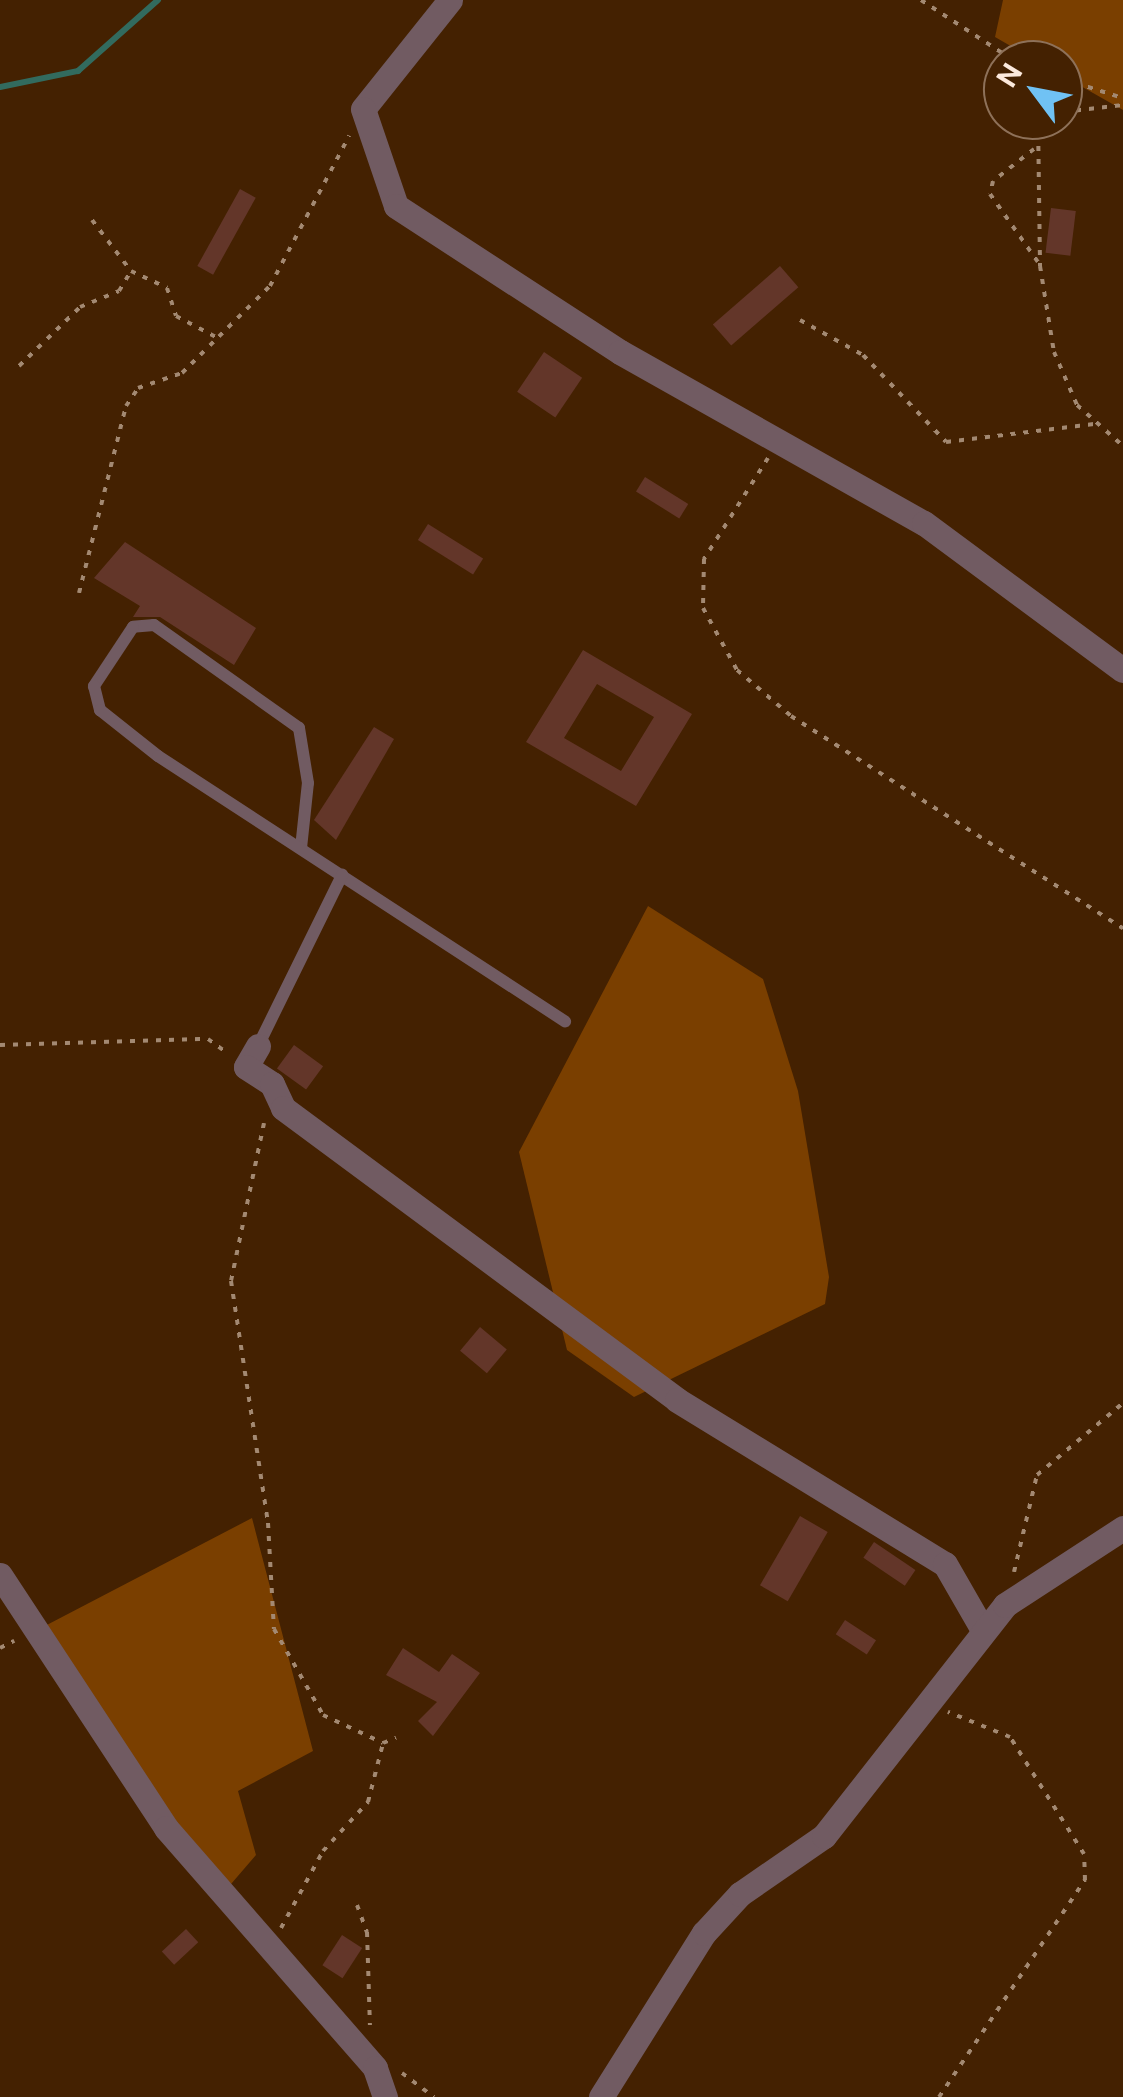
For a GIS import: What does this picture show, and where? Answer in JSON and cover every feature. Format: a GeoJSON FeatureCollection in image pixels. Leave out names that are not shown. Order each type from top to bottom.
{"type":"FeatureCollection","features":[{"type":"Feature","properties":{"kind":"street"},"geometry":{"type":"LineString","coordinates":[[450,0],[363,110],[396,206],[620,352],[924,524],[1123,670]]}},
{"type":"Feature","properties":{"kind":"street"},"geometry":{"type":"LineString","coordinates":[[252,1057],[272,1084],[283,1108],[661,1388],[945,1564],[983,1630]]}},
{"type":"Feature","properties":{"kind":"street"},"geometry":{"type":"LineString","coordinates":[[601,2097],[704,1933],[740,1894],[824,1836],[1006,1605],[1123,1528]]}},
{"type":"Feature","properties":{"kind":"street"},"geometry":{"type":"LineString","coordinates":[[0,1575],[166,1828],[375,2068],[384,2097]]}},
{"type":"Feature","properties":{"kind":"lane"},"geometry":{"type":"LineString","coordinates":[[301,848],[308,783],[299,728],[154,625],[133,628],[94,686],[100,710],[301,848],[565,1021]]}},
{"type":"Feature","properties":{"kind":"lane"},"geometry":{"type":"LineString","coordinates":[[252,1057],[342,875]]}},
{"type":"Feature","properties":{"kind":"path"},"geometry":{"type":"LineString","coordinates":[[921,0],[983,40]]}},
{"type":"Feature","properties":{"kind":"path"},"geometry":{"type":"LineString","coordinates":[[1083,87],[1123,102]]}},
{"type":"Feature","properties":{"kind":"path"},"geometry":{"type":"LineString","coordinates":[[1083,109],[1123,102]]}},
{"type":"Feature","properties":{"kind":"path"},"geometry":{"type":"LineString","coordinates":[[79,593],[126,406],[138,388],[182,373],[270,286],[363,110]]}},
{"type":"Feature","properties":{"kind":"path"},"geometry":{"type":"LineString","coordinates":[[1035,140],[1040,266],[1054,352],[1094,424],[1123,446]]}},
{"type":"Feature","properties":{"kind":"path"},"geometry":{"type":"LineString","coordinates":[[1034,149],[993,180],[990,194],[1040,266]]}},
{"type":"Feature","properties":{"kind":"path"},"geometry":{"type":"LineString","coordinates":[[92,220],[131,271],[166,288],[176,316],[216,337]]}},
{"type":"Feature","properties":{"kind":"path"},"geometry":{"type":"LineString","coordinates":[[19,366],[80,306],[118,291],[131,271]]}},
{"type":"Feature","properties":{"kind":"path"},"geometry":{"type":"LineString","coordinates":[[800,320],[862,354],[946,442],[1094,424]]}},
{"type":"Feature","properties":{"kind":"path"},"geometry":{"type":"LineString","coordinates":[[781,440],[704,559],[711,636],[791,716],[1123,928]]}},
{"type":"Feature","properties":{"kind":"path"},"geometry":{"type":"LineString","coordinates":[[0,1045],[208,1038],[252,1057]]}},
{"type":"Feature","properties":{"kind":"path"},"geometry":{"type":"LineString","coordinates":[[272,1084],[231,1281],[268,1524],[274,1629],[323,1714],[383,1742],[396,1738]]}},
{"type":"Feature","properties":{"kind":"path"},"geometry":{"type":"LineString","coordinates":[[1006,1605],[1037,1476],[1123,1404]]}},
{"type":"Feature","properties":{"kind":"path"},"geometry":{"type":"LineString","coordinates":[[930,1704],[1010,1738],[1084,1867],[1084,1880],[939,2097]]}},
{"type":"Feature","properties":{"kind":"path"},"geometry":{"type":"LineString","coordinates":[[271,1945],[324,1851],[377,1787],[383,1742]]}},
{"type":"Feature","properties":{"kind":"path"},"geometry":{"type":"LineString","coordinates":[[356,1905],[373,2044]]}},
{"type":"Feature","properties":{"kind":"path"},"geometry":{"type":"LineString","coordinates":[[393,2063],[434,2097]]}},
{"type":"Feature","properties":{"kind":"shaded area"},"geometry":{"type":"Polygon","coordinates":[[[1003,0],[1123,0],[1123,110],[1083,87],[1083,40],[995,37],[1003,0]]]}},
{"type":"Feature","properties":{"kind":"shaded area"},"geometry":{"type":"Polygon","coordinates":[[[648,906],[763,979],[798,1091],[829,1277],[825,1304],[634,1397],[567,1350],[519,1152],[648,906]]]}},
{"type":"Feature","properties":{"kind":"shaded area"},"geometry":{"type":"Polygon","coordinates":[[[252,1518],[313,1751],[238,1791],[256,1855],[225,1891],[41,1628],[252,1518]]]}},
{"type":"Feature","properties":{"kind":"building"},"geometry":{"type":"Polygon","coordinates":[[[240,189],[256,198],[213,275],[197,266],[240,189]]]}},
{"type":"Feature","properties":{"kind":"building"},"geometry":{"type":"Polygon","coordinates":[[[1051,208],[1076,211],[1070,256],[1046,253],[1051,208]]]}},
{"type":"Feature","properties":{"kind":"building"},"geometry":{"type":"Polygon","coordinates":[[[780,266],[798,287],[731,346],[713,324],[780,266]]]}},
{"type":"Feature","properties":{"kind":"building"},"geometry":{"type":"Polygon","coordinates":[[[544,352],[582,378],[555,418],[517,392],[544,352]]]}},
{"type":"Feature","properties":{"kind":"building"},"geometry":{"type":"Polygon","coordinates":[[[645,477],[688,504],[679,518],[636,491],[645,477]]]}},
{"type":"Feature","properties":{"kind":"building"},"geometry":{"type":"Polygon","coordinates":[[[428,524],[483,558],[473,575],[418,540],[428,524]]]}},
{"type":"Feature","properties":{"kind":"building"},"geometry":{"type":"Polygon","coordinates":[[[125,542],[256,628],[234,665],[160,617],[133,617],[140,606],[94,578],[125,542]]]}},
{"type":"Feature","properties":{"kind":"building"},"geometry":{"type":"Polygon","coordinates":[[[583,650],[692,714],[636,806],[526,742],[583,650]],[[597,684],[564,738],[621,771],[654,717],[597,684]]]}},
{"type":"Feature","properties":{"kind":"building"},"geometry":{"type":"Polygon","coordinates":[[[374,727],[394,739],[336,840],[314,820],[374,727]]]}},
{"type":"Feature","properties":{"kind":"building"},"geometry":{"type":"Polygon","coordinates":[[[294,1045],[323,1066],[306,1090],[277,1068],[294,1045]]]}},
{"type":"Feature","properties":{"kind":"building"},"geometry":{"type":"Polygon","coordinates":[[[480,1327],[507,1349],[487,1373],[460,1351],[480,1327]]]}},
{"type":"Feature","properties":{"kind":"building"},"geometry":{"type":"Polygon","coordinates":[[[800,1516],[828,1532],[788,1601],[760,1585],[800,1516]]]}},
{"type":"Feature","properties":{"kind":"building"},"geometry":{"type":"Polygon","coordinates":[[[874,1542],[915,1570],[905,1586],[863,1558],[874,1542]]]}},
{"type":"Feature","properties":{"kind":"building"},"geometry":{"type":"Polygon","coordinates":[[[845,1620],[876,1640],[867,1654],[836,1634],[845,1620]]]}},
{"type":"Feature","properties":{"kind":"building"},"geometry":{"type":"Polygon","coordinates":[[[403,1648],[439,1672],[452,1654],[480,1673],[433,1736],[418,1721],[437,1702],[386,1675],[403,1648]]]}},
{"type":"Feature","properties":{"kind":"building"},"geometry":{"type":"Polygon","coordinates":[[[186,1929],[198,1942],[174,1965],[162,1952],[186,1929]]]}},
{"type":"Feature","properties":{"kind":"building"},"geometry":{"type":"Polygon","coordinates":[[[342,1935],[362,1948],[343,1978],[322,1965],[342,1935]]]}},
{"type":"Feature","properties":{"kind":"waterway"},"geometry":{"type":"LineString","coordinates":[[0,87],[78,71],[158,0]]}}]}
